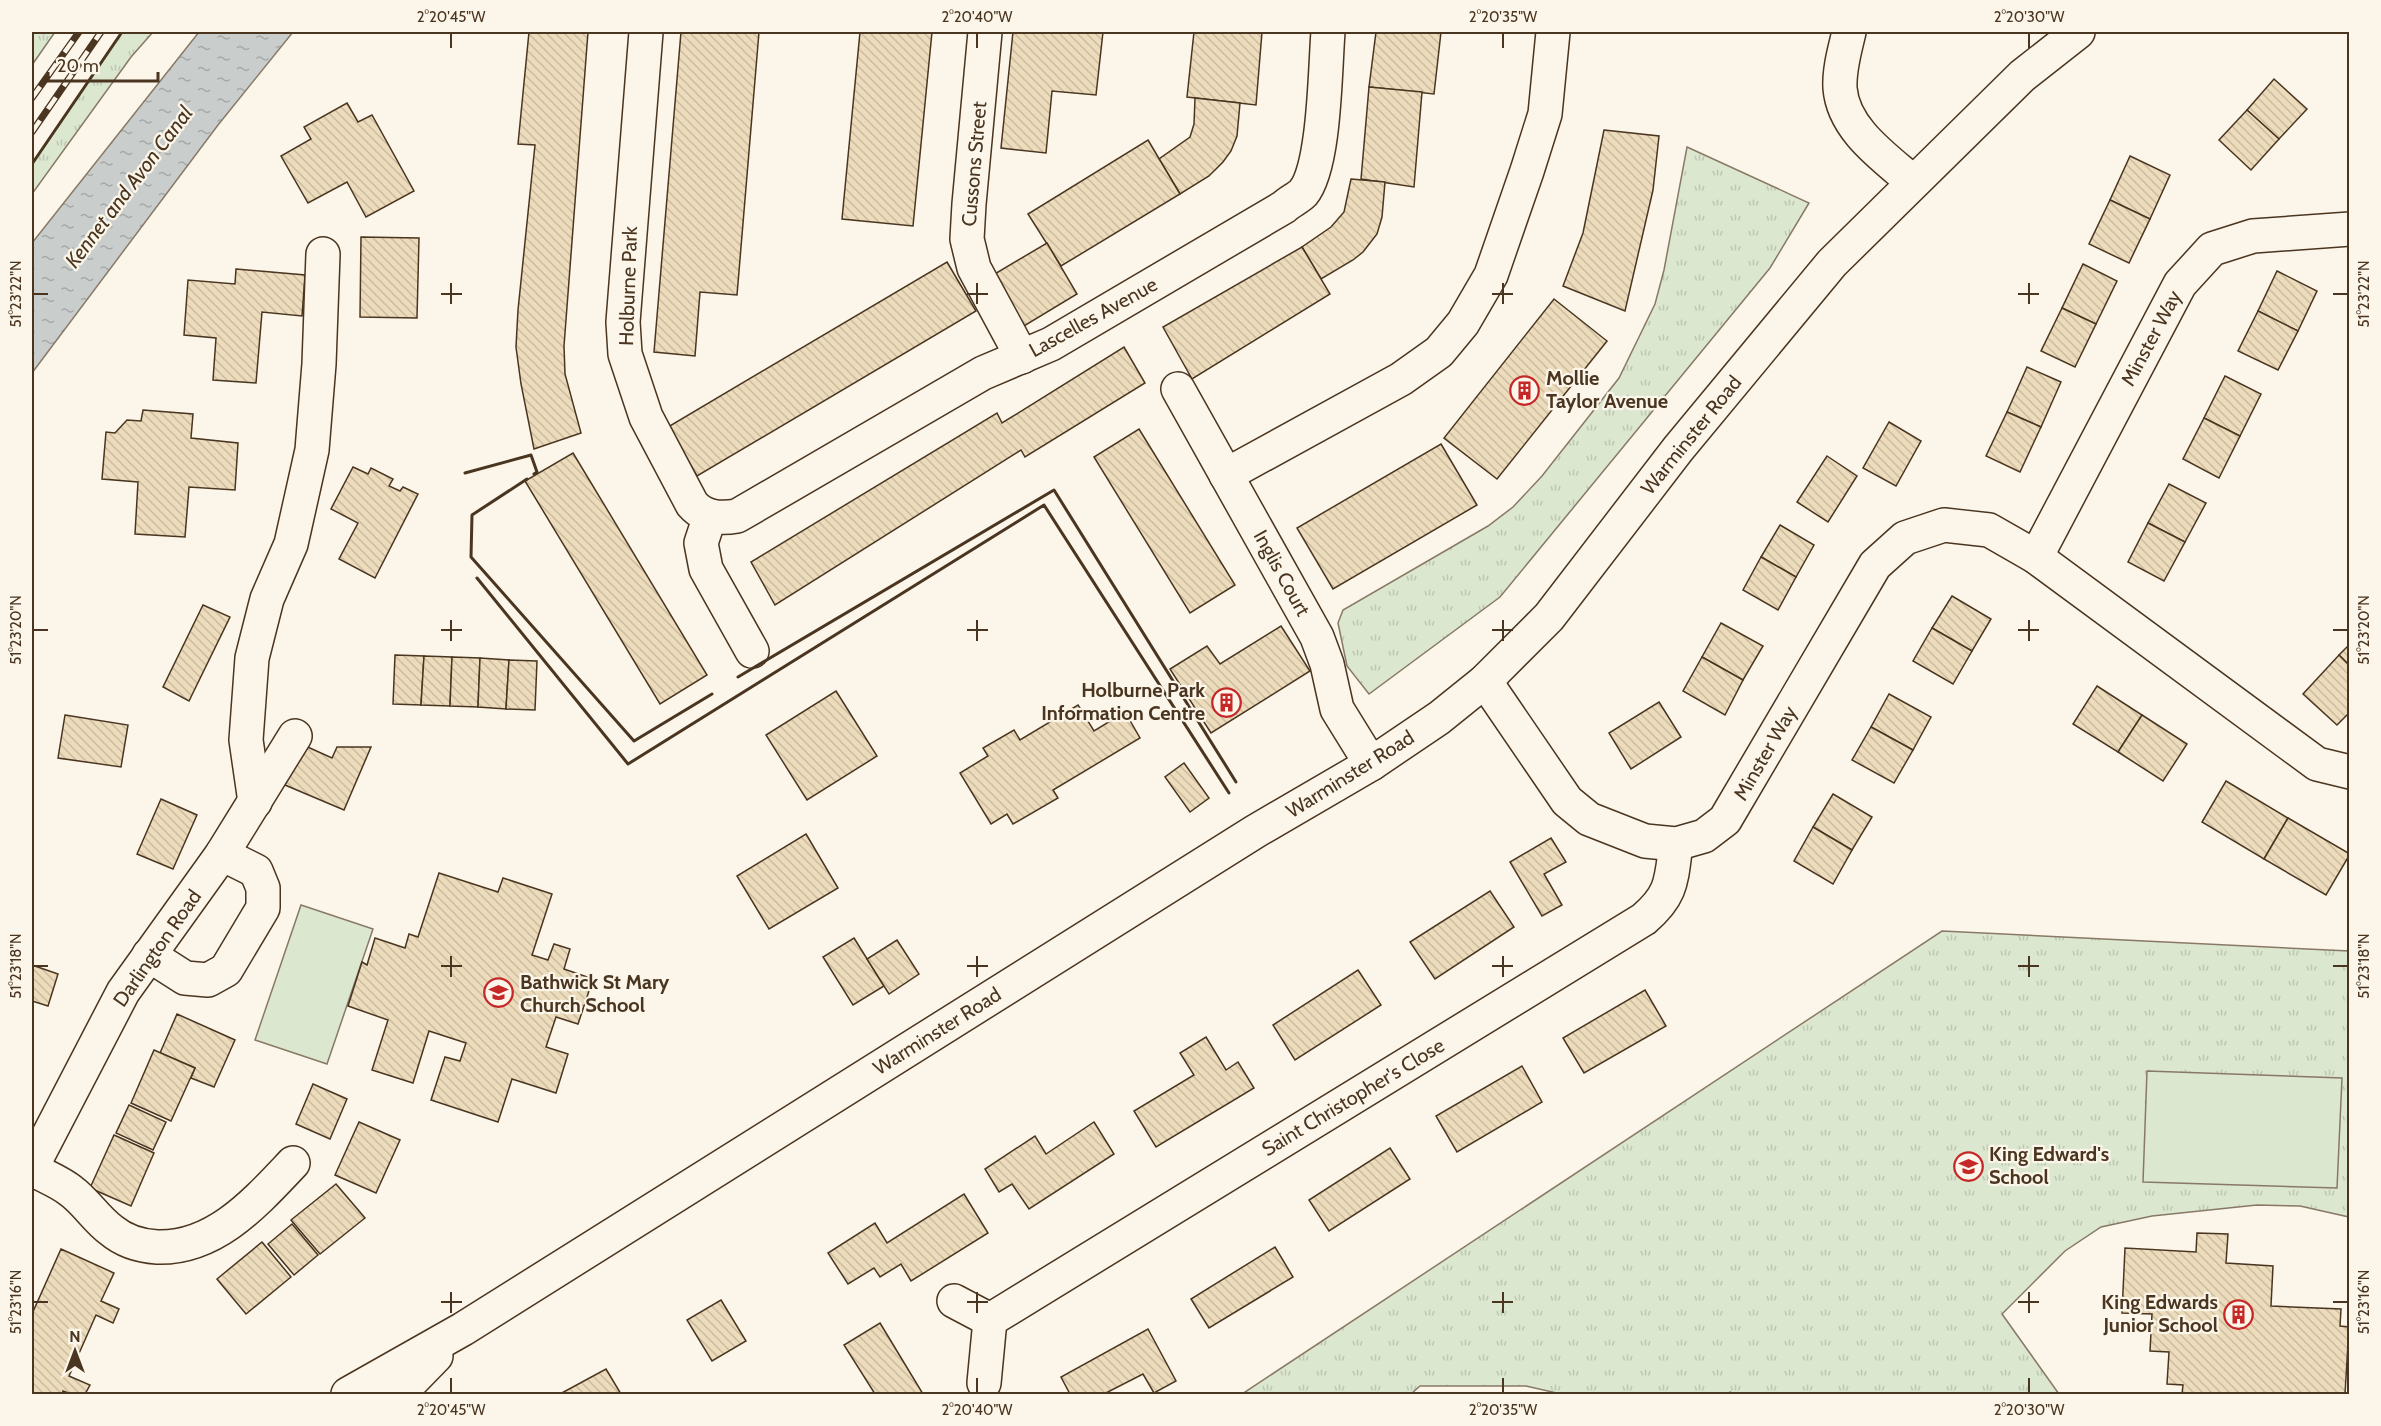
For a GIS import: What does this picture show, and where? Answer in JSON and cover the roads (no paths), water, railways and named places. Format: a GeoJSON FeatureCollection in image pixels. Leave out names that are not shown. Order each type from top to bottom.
{"type":"FeatureCollection","features":[{"type":"Feature","properties":{"kind":"main road","name":"Holburne Park"},"geometry":{"type":"LineString","coordinates":[[646,32],[623,322],[625,354],[632,380],[651,427],[692,504],[699,513],[724,516]]}},
{"type":"Feature","properties":{"kind":"main road","name":"Cussons Street"},"geometry":{"type":"LineString","coordinates":[[985,32],[969,204],[968,239],[974,268],[1022,357]]}},
{"type":"Feature","properties":{"kind":"main road","name":"Lascelles Avenue"},"geometry":{"type":"LineString","coordinates":[[724,516],[983,374],[1051,344],[1284,207],[1303,193],[1315,169],[1319,148],[1328,32]]}},
{"type":"Feature","properties":{"kind":"main road"},"geometry":{"type":"LineString","coordinates":[[1226,474],[1401,379],[1439,352],[1463,323],[1491,276],[1545,114],[1553,32]]}},
{"type":"Feature","properties":{"kind":"main road"},"geometry":{"type":"LineString","coordinates":[[1849,32],[1840,86],[1843,104],[1850,120],[1875,148],[1913,182]]}},
{"type":"Feature","properties":{"kind":"main road","name":"Warminster Road"},"geometry":{"type":"LineString","coordinates":[[348,1395],[462,1329],[1256,831],[1371,764],[1439,718],[1485,681],[1549,617],[1678,449],[1832,263],[2022,76],[2078,32]]}},
{"type":"Feature","properties":{"kind":"main road","name":"Minster Way"},"geometry":{"type":"LineString","coordinates":[[2036,557],[2180,284],[2212,249],[2253,236],[2349,230]]}},
{"type":"Feature","properties":{"kind":"main road"},"geometry":{"type":"LineString","coordinates":[[255,802],[246,740],[252,658],[267,598],[291,544],[312,450],[319,364],[323,254]]}},
{"type":"Feature","properties":{"kind":"main road","name":"Inglis Court"},"geometry":{"type":"LineString","coordinates":[[1178,389],[1317,637],[1327,664],[1337,709],[1371,764]]}},
{"type":"Feature","properties":{"kind":"main road"},"geometry":{"type":"LineString","coordinates":[[724,516],[701,543],[706,569],[752,651]]}},
{"type":"Feature","properties":{"kind":"main road","name":"Minster Way"},"geometry":{"type":"LineString","coordinates":[[1485,681],[1568,801],[1589,819],[1645,841],[1676,844],[1704,836],[1725,820],[1875,565],[1905,538],[1944,525],[1989,530],[2036,557],[2317,764],[2349,772]]}},
{"type":"Feature","properties":{"kind":"main road","name":"Darlington Road"},"geometry":{"type":"LineString","coordinates":[[32,1168],[123,992],[222,854],[295,736]]}},
{"type":"Feature","properties":{"kind":"main road","name":"Saint Christopher's Close"},"geometry":{"type":"LineString","coordinates":[[990,1320],[1644,919],[1660,905],[1671,886],[1676,844]]}},
{"type":"Feature","properties":{"kind":"main road"},"geometry":{"type":"LineString","coordinates":[[149,955],[185,978],[208,980],[226,970],[263,908],[263,888],[256,871],[222,854]]}},
{"type":"Feature","properties":{"kind":"main road"},"geometry":{"type":"LineString","coordinates":[[32,1168],[72,1191],[111,1231],[128,1240],[148,1246],[166,1247],[188,1245],[213,1234],[255,1204],[293,1163]]}},
{"type":"Feature","properties":{"kind":"main road"},"geometry":{"type":"LineString","coordinates":[[954,1301],[990,1320],[984,1383]]}},
{"type":"Feature","properties":{"kind":"main road","name":"Warminster Road"},"geometry":{"type":"LineString","coordinates":[[399,1395],[462,1329]]}},
{"type":"Feature","properties":{"kind":"water","name":"Kennet and Avon Canal"},"geometry":{"type":"Polygon","coordinates":[[[199,32],[293,32],[218,125],[32,373],[32,243],[199,32]]]}},
{"type":"Feature","properties":{"kind":"railway"},"geometry":{"type":"LineString","coordinates":[[32,98],[79,32]]}},
{"type":"Feature","properties":{"kind":"railway"},"geometry":{"type":"LineString","coordinates":[[32,132],[101,32]]}},
{"type":"Feature","properties":{"kind":"place","name":"Mollie Taylor Avenue"},"geometry":{"type":"Point","coordinates":[1525,390]}},
{"type":"Feature","properties":{"kind":"place","name":"Holburne Park Information Centre"},"geometry":{"type":"Point","coordinates":[1226,702]}},
{"type":"Feature","properties":{"kind":"place","name":"Bathwick St Mary Church School"},"geometry":{"type":"Point","coordinates":[499,993]}},
{"type":"Feature","properties":{"kind":"place","name":"King Edward's School"},"geometry":{"type":"Point","coordinates":[1968,1166]}},
{"type":"Feature","properties":{"kind":"place","name":"King Edwards Junior School"},"geometry":{"type":"Point","coordinates":[2239,1314]}}]}
